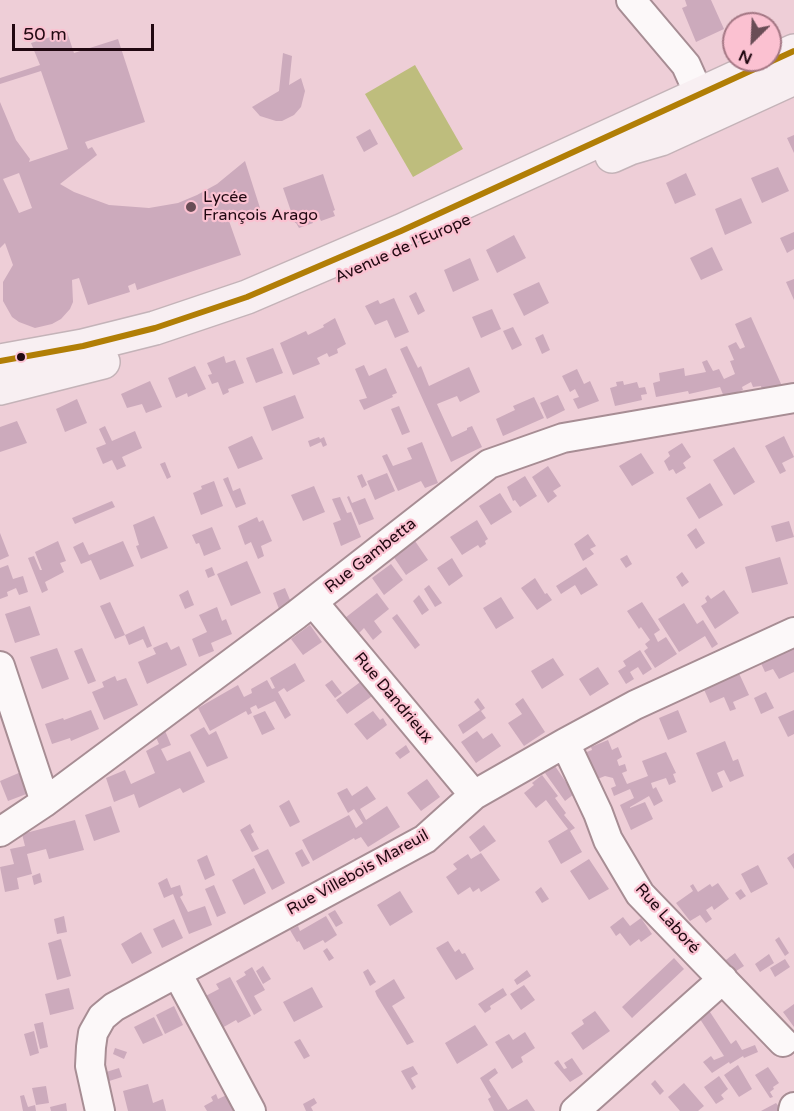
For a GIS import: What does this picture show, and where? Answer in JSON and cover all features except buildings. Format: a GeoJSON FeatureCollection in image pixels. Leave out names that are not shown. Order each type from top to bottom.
{"type":"FeatureCollection","features":[{"type":"Feature","properties":{"kind":"main road","name":"Avenue de l'Europe"},"geometry":{"type":"LineString","coordinates":[[0,388],[176,342],[322,285],[630,148],[661,139],[704,106],[794,51]]}},
{"type":"Feature","properties":{"kind":"main road","name":"Avenue de l'Europe"},"geometry":{"type":"LineString","coordinates":[[0,361],[83,346],[156,328],[247,297],[704,106],[794,78]]}},
{"type":"Feature","properties":{"kind":"street"},"geometry":{"type":"LineString","coordinates":[[631,0],[686,65],[704,106]]}},
{"type":"Feature","properties":{"kind":"street","name":"Rue Gambetta"},"geometry":{"type":"LineString","coordinates":[[0,832],[45,802],[313,602],[489,464],[563,438],[794,399]]}},
{"type":"Feature","properties":{"kind":"street","name":"Rue Dandrieux"},"geometry":{"type":"LineString","coordinates":[[313,602],[474,795]]}},
{"type":"Feature","properties":{"kind":"street","name":"Rue Villebois Mareuil"},"geometry":{"type":"LineString","coordinates":[[100,1111],[90,1066],[93,1033],[102,1017],[114,1007],[425,839],[474,795],[565,743],[635,705],[794,632]]}},
{"type":"Feature","properties":{"kind":"street"},"geometry":{"type":"LineString","coordinates":[[0,666],[45,802]]}},
{"type":"Feature","properties":{"kind":"street","name":"Rue Laboré"},"geometry":{"type":"LineString","coordinates":[[565,743],[598,813],[608,840],[640,894],[783,1042]]}},
{"type":"Feature","properties":{"kind":"street"},"geometry":{"type":"LineString","coordinates":[[177,973],[251,1111]]}},
{"type":"Feature","properties":{"kind":"street"},"geometry":{"type":"LineString","coordinates":[[575,1111],[723,979]]}},
{"type":"Feature","properties":{"kind":"street"},"geometry":{"type":"LineString","coordinates":[[793,1111],[794,1107]]}},
{"type":"Feature","properties":{"kind":"shaded area"},"geometry":{"type":"Polygon","coordinates":[[[415,65],[463,149],[413,177],[365,94],[415,65]]]}},
{"type":"Feature","properties":{"kind":"transit line"},"geometry":{"type":"LineString","coordinates":[[0,361],[83,346],[155,328],[247,297],[401,231],[794,51]]}},
{"type":"Feature","properties":{"kind":"place","name":"Lycée François Arago"},"geometry":{"type":"Point","coordinates":[191,207]}}]}
